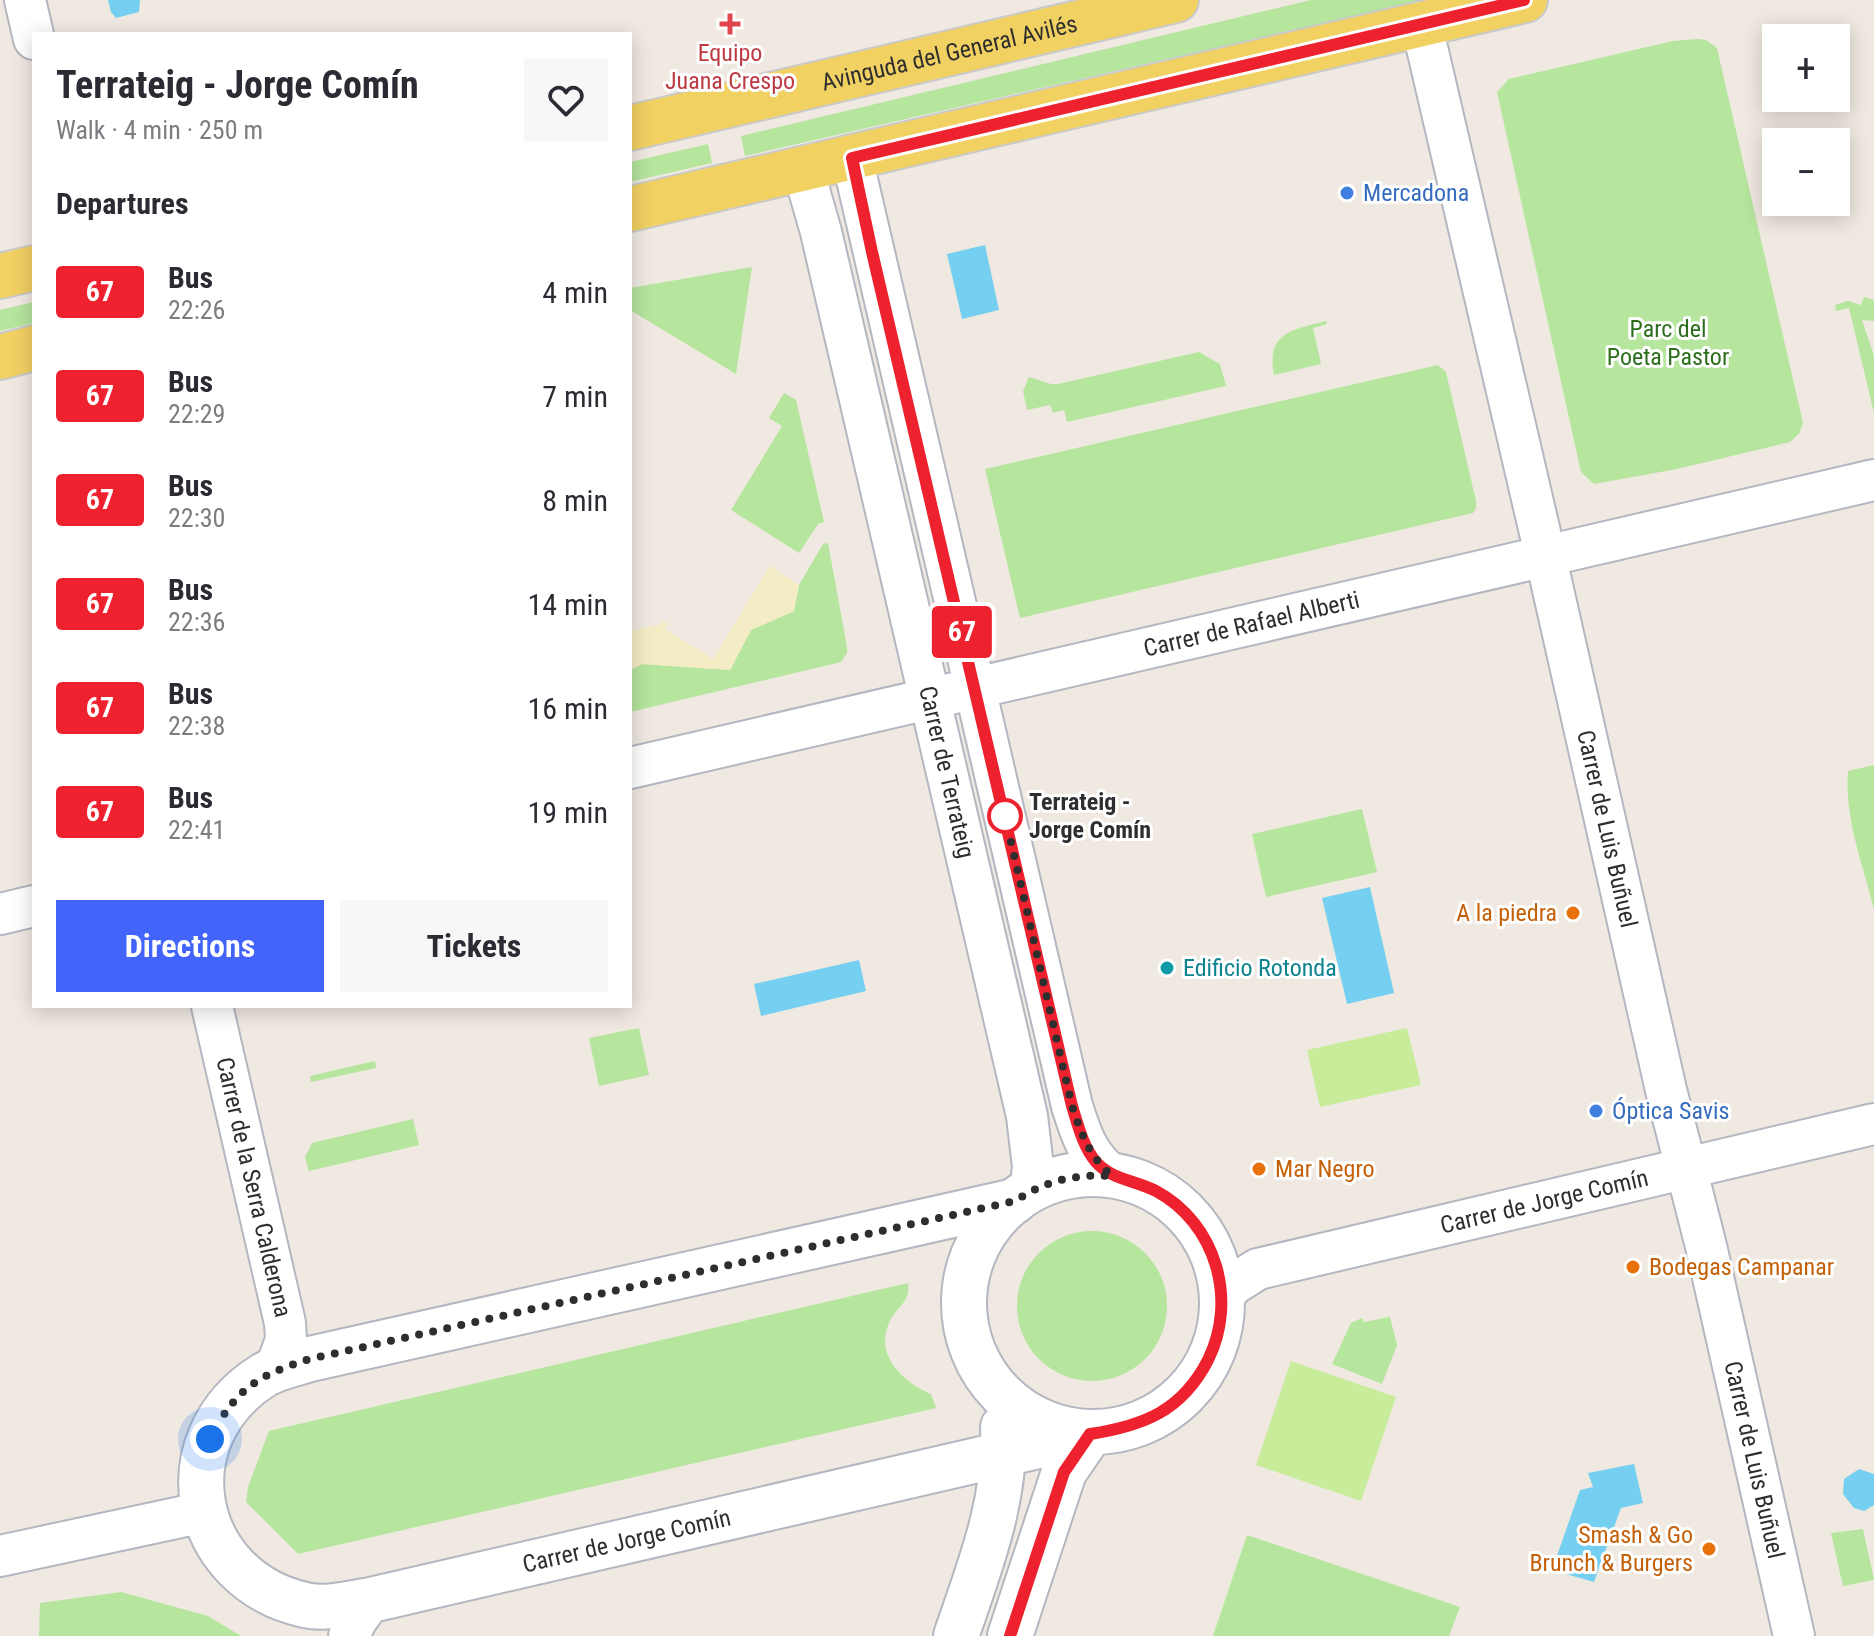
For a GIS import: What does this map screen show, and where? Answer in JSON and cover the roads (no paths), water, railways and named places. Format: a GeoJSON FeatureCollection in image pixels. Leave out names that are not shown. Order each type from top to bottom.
{"type":"FeatureCollection","features":[{"type":"Feature","properties":{"kind":"main road","name":"Avinguda del General Avilés"},"geometry":{"type":"LineString","coordinates":[[632,127],[1100,9],[1176,0]]}},
{"type":"Feature","properties":{"kind":"main road"},"geometry":{"type":"LineString","coordinates":[[632,209],[1525,0]]}},
{"type":"Feature","properties":{"kind":"main road"},"geometry":{"type":"LineString","coordinates":[[0,276],[32,268]]}},
{"type":"Feature","properties":{"kind":"main road"},"geometry":{"type":"LineString","coordinates":[[0,357],[32,349]]}},
{"type":"Feature","properties":{"kind":"street"},"geometry":{"type":"LineString","coordinates":[[25,0],[32,32]]}},
{"type":"Feature","properties":{"kind":"street","name":"Carrer de Luis Buñuel"},"geometry":{"type":"LineString","coordinates":[[1421,22],[1794,1636]]}},
{"type":"Feature","properties":{"kind":"street","name":"Carrer de Terrateig"},"geometry":{"type":"LineString","coordinates":[[852,158],[1072,1106],[1084,1142],[1095,1161],[1112,1176]]}},
{"type":"Feature","properties":{"kind":"street","name":"Carrer de Terrateig"},"geometry":{"type":"LineString","coordinates":[[803,169],[821,232],[1027,1116],[1033,1167],[1023,1196]]}},
{"type":"Feature","properties":{"kind":"street","name":"Carrer de Rafael Alberti"},"geometry":{"type":"LineString","coordinates":[[632,768],[1874,480]]}},
{"type":"Feature","properties":{"kind":"street"},"geometry":{"type":"LineString","coordinates":[[0,914],[32,906]]}},
{"type":"Feature","properties":{"kind":"street","name":"Carrer de la Serra Calderona"},"geometry":{"type":"LineString","coordinates":[[212,1008],[285,1323],[286,1340],[275,1370]]}},
{"type":"Feature","properties":{"kind":"street","name":"Carrer de Jorge Comín"},"geometry":{"type":"LineString","coordinates":[[1222,1297],[1234,1284],[1258,1269],[1874,1124]]}},
{"type":"Feature","properties":{"kind":"street"},"geometry":{"type":"LineString","coordinates":[[1082,1175],[1112,1176],[1158,1192],[1192,1220],[1210,1248],[1219,1274],[1222,1320],[1216,1343],[1198,1379],[1164,1411],[1127,1428],[1090,1434],[1059,1428],[1030,1417],[1001,1393],[980,1366],[966,1327],[964,1287],[976,1248],[990,1225],[1023,1196],[1057,1179],[1082,1175]]}},
{"type":"Feature","properties":{"kind":"street","name":"Carrer de Jorge Comín"},"geometry":{"type":"LineString","coordinates":[[1023,1196],[310,1359],[275,1370],[264,1375],[223,1412],[210,1439],[201,1472],[201,1503],[215,1542],[240,1573],[272,1593],[306,1606],[328,1606],[360,1618],[1003,1453],[1090,1434]]}},
{"type":"Feature","properties":{"kind":"street"},"geometry":{"type":"LineString","coordinates":[[956,1636],[995,1512],[1003,1453],[1001,1393]]}},
{"type":"Feature","properties":{"kind":"street"},"geometry":{"type":"LineString","coordinates":[[1010,1636],[1064,1472],[1090,1434]]}},
{"type":"Feature","properties":{"kind":"street"},"geometry":{"type":"LineString","coordinates":[[0,1556],[204,1512]]}},
{"type":"Feature","properties":{"kind":"water"},"geometry":{"type":"Polygon","coordinates":[[[108,0],[140,0],[139,12],[116,18],[108,0]]]}},
{"type":"Feature","properties":{"kind":"water"},"geometry":{"type":"Polygon","coordinates":[[[985,245],[999,310],[962,319],[947,254],[985,245]]]}},
{"type":"Feature","properties":{"kind":"water"},"geometry":{"type":"Polygon","coordinates":[[[1370,887],[1394,993],[1347,1004],[1322,898],[1370,887]]]}},
{"type":"Feature","properties":{"kind":"water"},"geometry":{"type":"Polygon","coordinates":[[[859,960],[866,991],[761,1016],[754,984],[859,960]]]}},
{"type":"Feature","properties":{"kind":"water"},"geometry":{"type":"Polygon","coordinates":[[[1634,1464],[1643,1503],[1621,1508],[1594,1582],[1552,1570],[1580,1490],[1593,1487],[1588,1473],[1634,1464]]]}},
{"type":"Feature","properties":{"kind":"water"},"geometry":{"type":"Polygon","coordinates":[[[1859,1469],[1874,1474],[1874,1505],[1864,1511],[1854,1508],[1843,1494],[1844,1479],[1859,1469]]]}},
{"type":"Feature","properties":{"kind":"place","name":"Equipo Juana Crespo"},"geometry":{"type":"Point","coordinates":[730,24]}},
{"type":"Feature","properties":{"kind":"place","name":"Mercadona"},"geometry":{"type":"Point","coordinates":[1347,193]}},
{"type":"Feature","properties":{"kind":"place","name":"Terrateig - Jorge Comín"},"geometry":{"type":"Point","coordinates":[1005,816]}},
{"type":"Feature","properties":{"kind":"place","name":"A la piedra"},"geometry":{"type":"Point","coordinates":[1573,913]}},
{"type":"Feature","properties":{"kind":"place","name":"Edificio Rotonda"},"geometry":{"type":"Point","coordinates":[1167,968]}},
{"type":"Feature","properties":{"kind":"place","name":"Óptica Savis"},"geometry":{"type":"Point","coordinates":[1596,1111]}},
{"type":"Feature","properties":{"kind":"place","name":"Mar Negro"},"geometry":{"type":"Point","coordinates":[1259,1169]}},
{"type":"Feature","properties":{"kind":"place","name":"Bodegas Campanar"},"geometry":{"type":"Point","coordinates":[1633,1267]}},
{"type":"Feature","properties":{"kind":"place","name":"Smash & Go Brunch & Burgers"},"geometry":{"type":"Point","coordinates":[1709,1549]}},
{"type":"Feature","properties":{"kind":"park label","name":"Parc del Poeta Pastor"},"geometry":{"type":"Point","coordinates":[1668,343]}}]}
